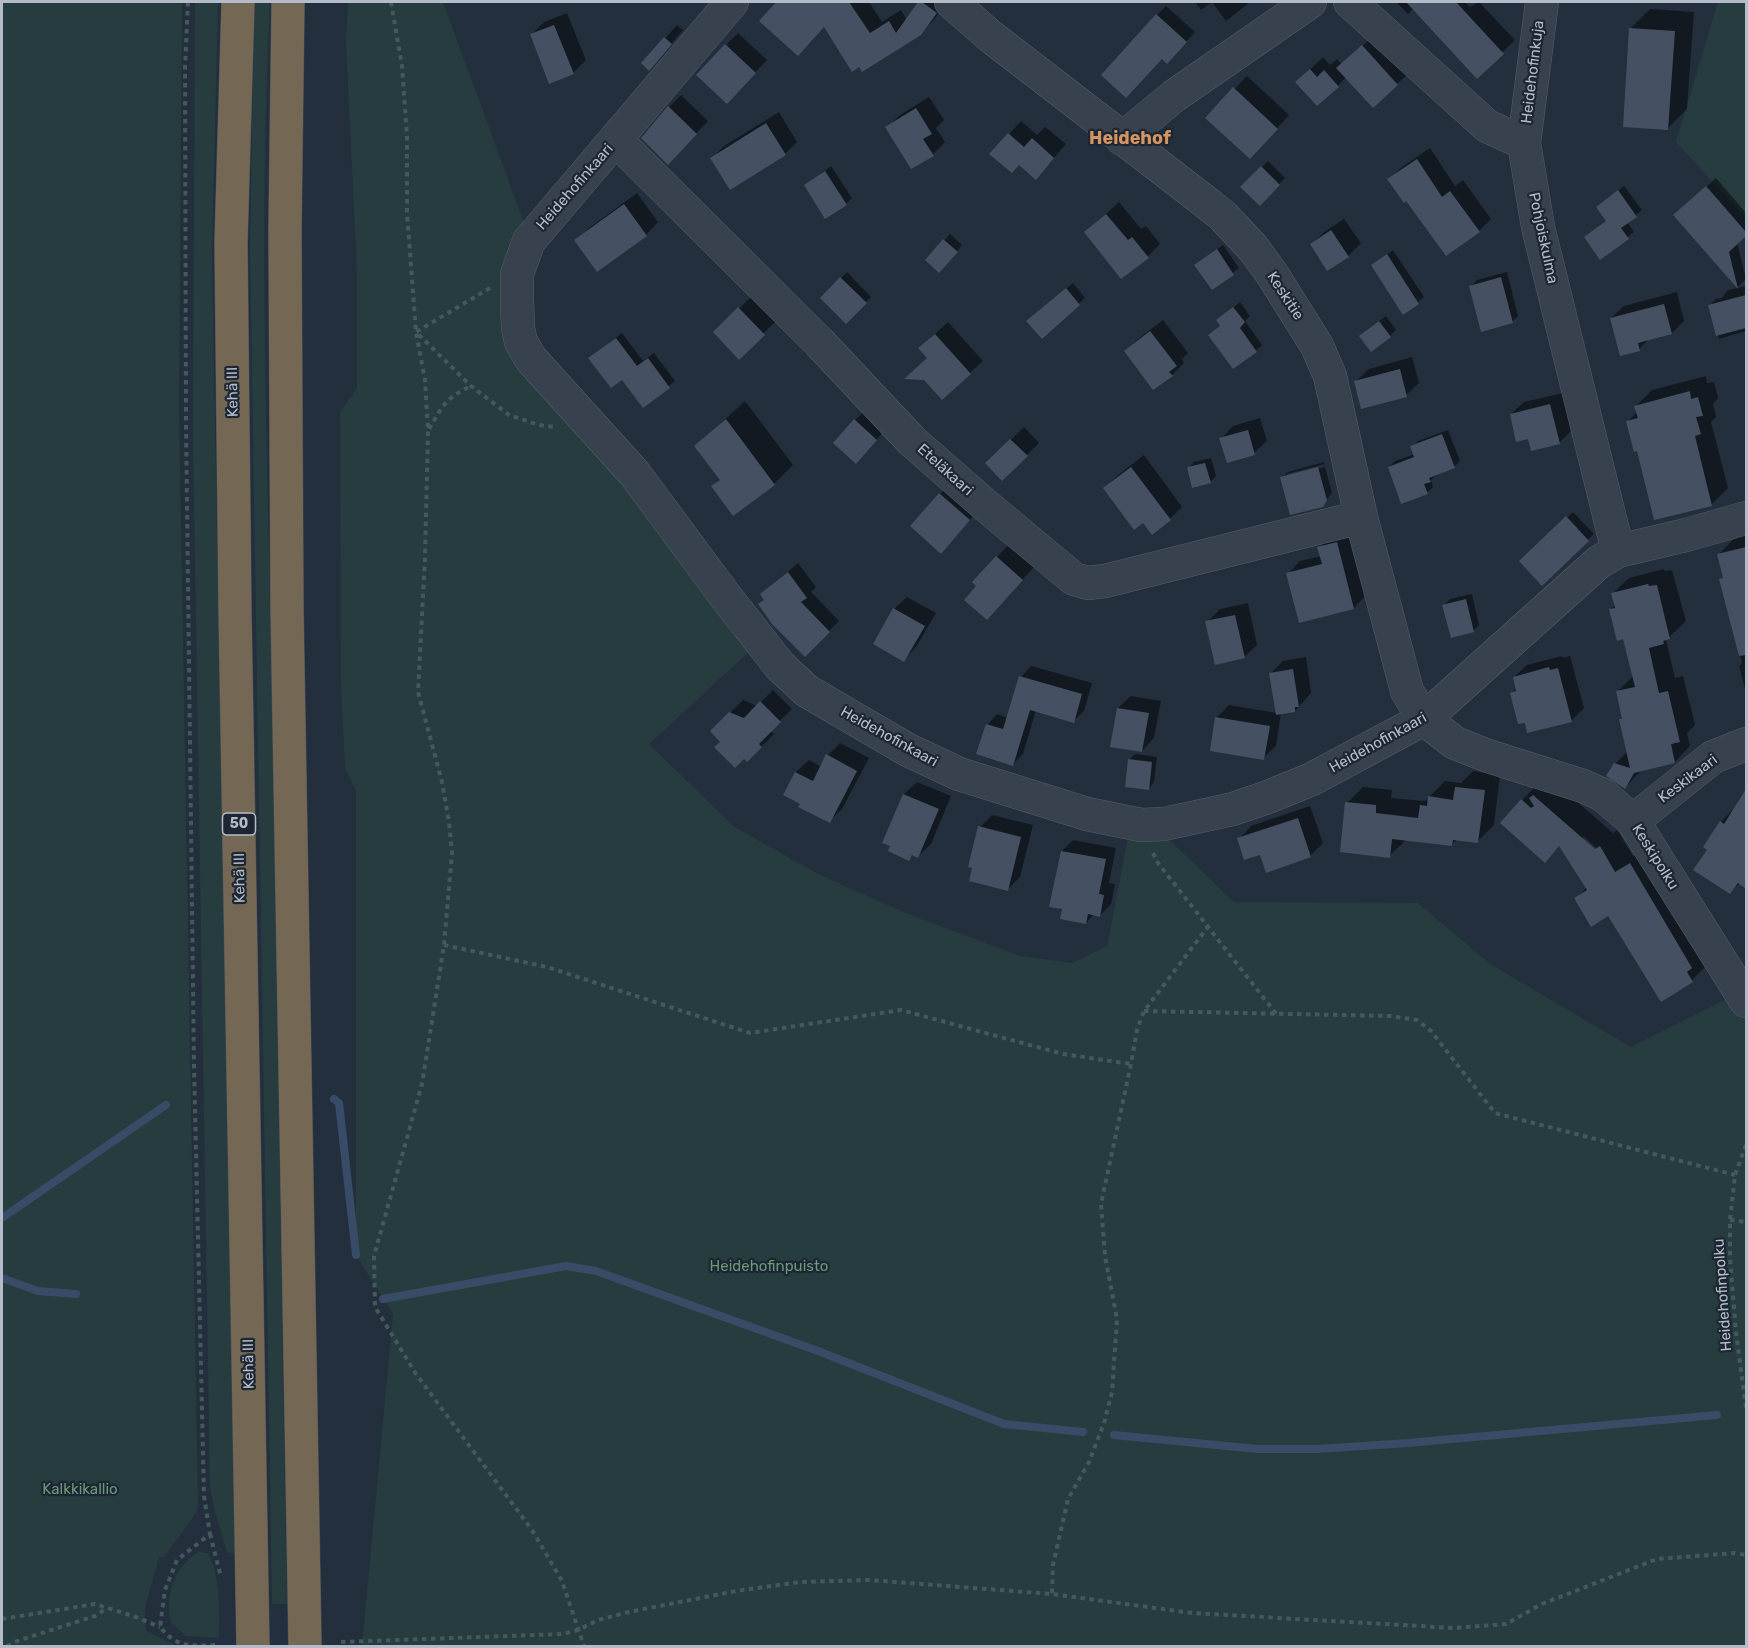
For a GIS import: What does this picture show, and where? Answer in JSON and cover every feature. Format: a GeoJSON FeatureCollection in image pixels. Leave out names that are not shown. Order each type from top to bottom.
{"type":"FeatureCollection","features":[{"type":"Feature","properties":{"kind":"highway","name":"Kehä III"},"geometry":{"type":"LineString","coordinates":[[238,2],[232,267],[235,613],[253,1647]]}},
{"type":"Feature","properties":{"kind":"highway"},"geometry":{"type":"LineString","coordinates":[[288,2],[285,230],[287,609],[305,1647]]}},
{"type":"Feature","properties":{"kind":"street","name":"Heidehofinkaari"},"geometry":{"type":"LineString","coordinates":[[732,2],[529,240],[517,274],[518,328],[521,342],[531,359],[635,474],[780,666],[807,691],[908,750],[959,774],[1086,814],[1141,825],[1164,824],[1233,809],[1312,779],[1424,719],[1599,562],[1618,551],[1746,518]]}},
{"type":"Feature","properties":{"kind":"street","name":"Keskitie"},"geometry":{"type":"LineString","coordinates":[[951,2],[990,36],[1222,216],[1253,248],[1298,315],[1317,346],[1329,376],[1361,517],[1407,691],[1424,719]]}},
{"type":"Feature","properties":{"kind":"street"},"geometry":{"type":"LineString","coordinates":[[1122,139],[1174,96],[1310,2]]}},
{"type":"Feature","properties":{"kind":"street"},"geometry":{"type":"LineString","coordinates":[[1350,2],[1487,126],[1524,143]]}},
{"type":"Feature","properties":{"kind":"street","name":"Heidehofinkuja"},"geometry":{"type":"LineString","coordinates":[[1524,143],[1542,2]]}},
{"type":"Feature","properties":{"kind":"street","name":"Eteläkaari"},"geometry":{"type":"LineString","coordinates":[[616,140],[819,342],[912,441],[1074,579],[1088,584],[1105,581],[1361,517]]}},
{"type":"Feature","properties":{"kind":"street","name":"Pohjoiskulma"},"geometry":{"type":"LineString","coordinates":[[1524,143],[1538,226],[1618,551]]}},
{"type":"Feature","properties":{"kind":"street","name":"Keskipolku"},"geometry":{"type":"LineString","coordinates":[[1424,719],[1455,743],[1488,756],[1583,786],[1603,795],[1633,820],[1746,1001]]}},
{"type":"Feature","properties":{"kind":"street","name":"Keskikaari"},"geometry":{"type":"LineString","coordinates":[[1633,820],[1713,757],[1746,744]]}},
{"type":"Feature","properties":{"kind":"path"},"geometry":{"type":"LineString","coordinates":[[160,1627],[165,1590],[177,1560],[210,1534],[204,1496],[194,1066],[186,423],[185,68],[188,2]]}},
{"type":"Feature","properties":{"kind":"path"},"geometry":{"type":"LineString","coordinates":[[391,2],[402,66],[408,136],[407,212],[416,332],[425,380],[428,430],[425,558],[418,692],[442,782],[452,854],[444,945],[422,1084],[374,1256],[375,1308],[416,1374],[532,1530],[562,1581],[584,1647]]}},
{"type":"Feature","properties":{"kind":"path"},"geometry":{"type":"LineString","coordinates":[[416,332],[517,274]]}},
{"type":"Feature","properties":{"kind":"path"},"geometry":{"type":"LineString","coordinates":[[416,332],[471,386],[509,415],[539,425],[572,429],[593,427]]}},
{"type":"Feature","properties":{"kind":"path"},"geometry":{"type":"LineString","coordinates":[[428,430],[443,405],[453,395],[471,386]]}},
{"type":"Feature","properties":{"kind":"path"},"geometry":{"type":"LineString","coordinates":[[1141,825],[1158,863],[1277,1015]]}},
{"type":"Feature","properties":{"kind":"path"},"geometry":{"type":"LineString","coordinates":[[1052,1594],[1053,1565],[1068,1499],[1089,1462],[1104,1423],[1112,1392],[1117,1319],[1106,1256],[1101,1204],[1137,1030],[1144,1011],[1207,928]]}},
{"type":"Feature","properties":{"kind":"path"},"geometry":{"type":"LineString","coordinates":[[444,945],[547,968],[750,1033],[901,1010],[1063,1054],[1131,1064]]}},
{"type":"Feature","properties":{"kind":"path"},"geometry":{"type":"LineString","coordinates":[[1144,1011],[1390,1016],[1417,1020],[1431,1031],[1495,1113],[1735,1175]]}},
{"type":"Feature","properties":{"kind":"path","name":"Heidehofinpolku"},"geometry":{"type":"LineString","coordinates":[[1746,1145],[1735,1175],[1730,1220],[1730,1258],[1736,1334],[1746,1408]]}},
{"type":"Feature","properties":{"kind":"path"},"geometry":{"type":"LineString","coordinates":[[1730,1220],[1746,1222]]}},
{"type":"Feature","properties":{"kind":"path"},"geometry":{"type":"LineString","coordinates":[[340,1642],[563,1634],[598,1620],[629,1612],[736,1591],[800,1582],[869,1580],[1052,1594],[1191,1614],[1454,1628],[1506,1624],[1542,1605],[1657,1559],[1735,1553],[1746,1555]]}},
{"type":"Feature","properties":{"kind":"path"},"geometry":{"type":"LineString","coordinates":[[2,1618],[95,1604],[160,1627],[170,1639],[178,1642],[193,1646],[217,1645]]}},
{"type":"Feature","properties":{"kind":"path"},"geometry":{"type":"LineString","coordinates":[[7,1647],[17,1641],[95,1616],[108,1608]]}},
{"type":"Feature","properties":{"kind":"green space","name":"Kalkkikallio"},"geometry":{"type":"Polygon","coordinates":[[[2,2],[182,2],[179,410],[198,1508],[164,1557],[159,1557],[145,1608],[146,1631],[177,1646],[2,1646],[2,2]]]}},
{"type":"Feature","properties":{"kind":"green space"},"geometry":{"type":"Polygon","coordinates":[[[195,2],[218,2],[212,255],[235,1554],[227,1552],[210,1487],[193,437],[195,2]]]}},
{"type":"Feature","properties":{"kind":"green space"},"geometry":{"type":"Polygon","coordinates":[[[254,2],[270,2],[266,89],[264,264],[287,1604],[272,1604],[250,249],[254,2]]]}},
{"type":"Feature","properties":{"kind":"green space","name":"Heidehofinpuisto"},"geometry":{"type":"Polygon","coordinates":[[[348,2],[443,2],[527,231],[506,298],[752,649],[649,744],[733,826],[818,874],[908,914],[1021,956],[1072,963],[1107,946],[1130,828],[1164,835],[1234,902],[1418,903],[1490,964],[1631,1047],[1731,997],[1746,1019],[1746,1646],[362,1646],[393,1314],[356,1255],[356,791],[345,768],[341,687],[340,412],[357,388],[357,272],[346,42],[348,2]]]}},
{"type":"Feature","properties":{"kind":"green space"},"geometry":{"type":"Polygon","coordinates":[[[1718,2],[1746,2],[1746,218],[1676,142],[1718,2]]]}},
{"type":"Feature","properties":{"kind":"green space"},"geometry":{"type":"Polygon","coordinates":[[[199,1552],[208,1553],[215,1573],[219,1638],[186,1636],[171,1623],[169,1603],[173,1583],[183,1566],[199,1552]]]}},
{"type":"Feature","properties":{"kind":"building"},"geometry":{"type":"Polygon","coordinates":[[[776,2],[849,2],[870,33],[889,21],[896,33],[918,2],[922,2],[937,13],[921,35],[862,72],[859,67],[852,72],[824,27],[798,56],[759,21],[776,2]]]}},
{"type":"Feature","properties":{"kind":"building"},"geometry":{"type":"Polygon","coordinates":[[[1406,2],[1456,2],[1504,54],[1477,79],[1406,2]]]}},
{"type":"Feature","properties":{"kind":"building"},"geometry":{"type":"Polygon","coordinates":[[[1156,14],[1187,42],[1167,64],[1162,59],[1126,98],[1101,75],[1156,14]]]}},
{"type":"Feature","properties":{"kind":"building"},"geometry":{"type":"Polygon","coordinates":[[[554,25],[574,74],[549,84],[530,34],[554,25]]]}},
{"type":"Feature","properties":{"kind":"building"},"geometry":{"type":"Polygon","coordinates":[[[1629,28],[1675,31],[1668,130],[1623,127],[1629,28]]]}},
{"type":"Feature","properties":{"kind":"building"},"geometry":{"type":"Polygon","coordinates":[[[664,37],[672,44],[649,71],[641,63],[664,37]]]}},
{"type":"Feature","properties":{"kind":"building"},"geometry":{"type":"Polygon","coordinates":[[[725,44],[756,73],[727,104],[696,75],[725,44]]]}},
{"type":"Feature","properties":{"kind":"building"},"geometry":{"type":"Polygon","coordinates":[[[1362,45],[1398,85],[1373,108],[1336,68],[1362,45]]]}},
{"type":"Feature","properties":{"kind":"building"},"geometry":{"type":"Polygon","coordinates":[[[1310,69],[1317,77],[1324,70],[1339,87],[1317,106],[1295,82],[1310,69]]]}},
{"type":"Feature","properties":{"kind":"building"},"geometry":{"type":"Polygon","coordinates":[[[1233,87],[1278,129],[1250,159],[1205,118],[1233,87]]]}},
{"type":"Feature","properties":{"kind":"building"},"geometry":{"type":"Polygon","coordinates":[[[668,106],[697,134],[668,165],[641,138],[668,106]]]}},
{"type":"Feature","properties":{"kind":"building"},"geometry":{"type":"Polygon","coordinates":[[[916,108],[932,134],[923,139],[934,156],[911,169],[885,127],[916,108]]]}},
{"type":"Feature","properties":{"kind":"building"},"geometry":{"type":"Polygon","coordinates":[[[766,123],[786,155],[730,190],[710,158],[766,123]]]}},
{"type":"Feature","properties":{"kind":"building"},"geometry":{"type":"Polygon","coordinates":[[[1008,133],[1024,147],[1032,138],[1054,158],[1036,180],[1019,165],[1012,173],[989,154],[1008,133]]]}},
{"type":"Feature","properties":{"kind":"building"},"geometry":{"type":"Polygon","coordinates":[[[1417,159],[1442,197],[1450,191],[1480,232],[1446,256],[1387,179],[1417,159]]]}},
{"type":"Feature","properties":{"kind":"building"},"geometry":{"type":"Polygon","coordinates":[[[1261,166],[1280,185],[1260,206],[1240,187],[1261,166]]]}},
{"type":"Feature","properties":{"kind":"building"},"geometry":{"type":"Polygon","coordinates":[[[825,171],[847,205],[825,219],[804,185],[825,171]]]}},
{"type":"Feature","properties":{"kind":"building"},"geometry":{"type":"Polygon","coordinates":[[[1706,186],[1746,232],[1746,236],[1729,252],[1738,289],[1673,215],[1706,186]]]}},
{"type":"Feature","properties":{"kind":"building"},"geometry":{"type":"Polygon","coordinates":[[[1618,190],[1637,217],[1621,228],[1629,239],[1600,260],[1584,237],[1606,221],[1596,207],[1618,190]]]}},
{"type":"Feature","properties":{"kind":"building"},"geometry":{"type":"Polygon","coordinates":[[[624,204],[647,236],[597,272],[574,240],[624,204]]]}},
{"type":"Feature","properties":{"kind":"building"},"geometry":{"type":"Polygon","coordinates":[[[1106,214],[1128,240],[1132,237],[1149,258],[1121,279],[1084,232],[1106,214]]]}},
{"type":"Feature","properties":{"kind":"building"},"geometry":{"type":"Polygon","coordinates":[[[1331,230],[1349,257],[1327,271],[1310,244],[1331,230]]]}},
{"type":"Feature","properties":{"kind":"building"},"geometry":{"type":"Polygon","coordinates":[[[943,239],[958,252],[939,273],[925,260],[943,239]]]}},
{"type":"Feature","properties":{"kind":"building"},"geometry":{"type":"Polygon","coordinates":[[[1217,249],[1234,275],[1212,290],[1194,265],[1217,249]]]}},
{"type":"Feature","properties":{"kind":"building"},"geometry":{"type":"Polygon","coordinates":[[[1387,254],[1419,304],[1403,315],[1371,265],[1387,254]]]}},
{"type":"Feature","properties":{"kind":"building"},"geometry":{"type":"Polygon","coordinates":[[[840,277],[867,303],[846,324],[820,298],[840,277]]]}},
{"type":"Feature","properties":{"kind":"building"},"geometry":{"type":"Polygon","coordinates":[[[1501,277],[1513,323],[1481,332],[1469,286],[1501,277]]]}},
{"type":"Feature","properties":{"kind":"building"},"geometry":{"type":"Polygon","coordinates":[[[1066,288],[1080,305],[1042,339],[1026,321],[1066,288]]]}},
{"type":"Feature","properties":{"kind":"building"},"geometry":{"type":"Polygon","coordinates":[[[1746,295],[1746,328],[1716,336],[1708,305],[1746,295]]]}},
{"type":"Feature","properties":{"kind":"building"},"geometry":{"type":"Polygon","coordinates":[[[1664,304],[1672,334],[1638,343],[1640,351],[1620,356],[1610,318],[1664,304]]]}},
{"type":"Feature","properties":{"kind":"building"},"geometry":{"type":"Polygon","coordinates":[[[738,307],[765,335],[739,360],[713,332],[738,307]]]}},
{"type":"Feature","properties":{"kind":"building"},"geometry":{"type":"Polygon","coordinates":[[[1233,307],[1245,322],[1240,328],[1257,352],[1233,369],[1208,335],[1220,326],[1216,320],[1233,307]]]}},
{"type":"Feature","properties":{"kind":"building"},"geometry":{"type":"Polygon","coordinates":[[[1379,321],[1391,337],[1371,352],[1359,336],[1379,321]]]}},
{"type":"Feature","properties":{"kind":"building"},"geometry":{"type":"Polygon","coordinates":[[[1150,331],[1177,366],[1169,372],[1173,376],[1153,390],[1124,351],[1150,331]]]}},
{"type":"Feature","properties":{"kind":"building"},"geometry":{"type":"Polygon","coordinates":[[[935,334],[971,374],[942,400],[924,380],[904,379],[927,358],[918,348],[935,334]]]}},
{"type":"Feature","properties":{"kind":"building"},"geometry":{"type":"Polygon","coordinates":[[[616,338],[637,366],[648,358],[670,388],[643,408],[622,380],[611,388],[588,358],[616,338]]]}},
{"type":"Feature","properties":{"kind":"building"},"geometry":{"type":"Polygon","coordinates":[[[1400,369],[1407,397],[1361,409],[1354,381],[1400,369]]]}},
{"type":"Feature","properties":{"kind":"building"},"geometry":{"type":"Polygon","coordinates":[[[1690,391],[1691,399],[1698,397],[1703,416],[1696,417],[1701,434],[1695,436],[1712,506],[1654,520],[1637,451],[1634,452],[1626,421],[1638,418],[1634,406],[1690,391]]]}},
{"type":"Feature","properties":{"kind":"building"},"geometry":{"type":"Polygon","coordinates":[[[1550,404],[1560,444],[1531,451],[1528,439],[1516,442],[1510,414],[1550,404]]]}},
{"type":"Feature","properties":{"kind":"building"},"geometry":{"type":"Polygon","coordinates":[[[726,419],[775,485],[733,516],[711,486],[720,480],[694,446],[726,419]]]}},
{"type":"Feature","properties":{"kind":"building"},"geometry":{"type":"Polygon","coordinates":[[[854,419],[877,440],[856,464],[833,443],[854,419]]]}},
{"type":"Feature","properties":{"kind":"building"},"geometry":{"type":"Polygon","coordinates":[[[1248,430],[1255,455],[1227,463],[1219,438],[1248,430]]]}},
{"type":"Feature","properties":{"kind":"building"},"geometry":{"type":"Polygon","coordinates":[[[1442,434],[1455,468],[1429,478],[1431,482],[1424,484],[1428,494],[1401,504],[1388,467],[1414,457],[1410,446],[1442,434]]]}},
{"type":"Feature","properties":{"kind":"building"},"geometry":{"type":"Polygon","coordinates":[[[1010,439],[1028,456],[1002,481],[985,463],[1010,439]]]}},
{"type":"Feature","properties":{"kind":"building"},"geometry":{"type":"Polygon","coordinates":[[[1205,463],[1211,483],[1192,488],[1187,467],[1205,463]]]}},
{"type":"Feature","properties":{"kind":"building"},"geometry":{"type":"Polygon","coordinates":[[[1131,467],[1171,520],[1152,535],[1143,523],[1134,530],[1103,488],[1131,467]]]}},
{"type":"Feature","properties":{"kind":"building"},"geometry":{"type":"Polygon","coordinates":[[[1318,467],[1327,500],[1323,507],[1290,515],[1280,477],[1318,467]]]}},
{"type":"Feature","properties":{"kind":"building"},"geometry":{"type":"Polygon","coordinates":[[[939,493],[970,520],[941,554],[910,526],[939,493]]]}},
{"type":"Feature","properties":{"kind":"building"},"geometry":{"type":"Polygon","coordinates":[[[1566,516],[1589,541],[1542,586],[1519,561],[1566,516]]]}},
{"type":"Feature","properties":{"kind":"building"},"geometry":{"type":"Polygon","coordinates":[[[1337,542],[1354,609],[1299,623],[1286,573],[1322,564],[1317,547],[1337,542]]]}},
{"type":"Feature","properties":{"kind":"building"},"geometry":{"type":"Polygon","coordinates":[[[1746,547],[1746,655],[1739,656],[1719,579],[1723,578],[1717,554],[1746,547]]]}},
{"type":"Feature","properties":{"kind":"building"},"geometry":{"type":"Polygon","coordinates":[[[996,556],[1023,580],[987,620],[964,600],[976,586],[972,582],[996,556]]]}},
{"type":"Feature","properties":{"kind":"building"},"geometry":{"type":"Polygon","coordinates":[[[788,572],[807,598],[801,602],[830,632],[805,657],[772,624],[758,604],[764,600],[760,594],[788,572]]]}},
{"type":"Feature","properties":{"kind":"building"},"geometry":{"type":"Polygon","coordinates":[[[1648,584],[1649,586],[1657,585],[1670,639],[1663,641],[1664,644],[1649,648],[1659,693],[1668,691],[1680,742],[1671,744],[1675,763],[1634,773],[1625,789],[1606,776],[1614,763],[1630,768],[1619,719],[1622,719],[1616,691],[1635,687],[1623,639],[1617,641],[1609,609],[1615,608],[1611,593],[1648,584]]]}},
{"type":"Feature","properties":{"kind":"building"},"geometry":{"type":"Polygon","coordinates":[[[1466,599],[1474,632],[1451,638],[1442,605],[1466,599]]]}},
{"type":"Feature","properties":{"kind":"building"},"geometry":{"type":"Polygon","coordinates":[[[893,608],[925,626],[904,662],[873,644],[893,608]]]}},
{"type":"Feature","properties":{"kind":"building"},"geometry":{"type":"Polygon","coordinates":[[[1235,615],[1245,658],[1215,665],[1205,621],[1235,615]]]}},
{"type":"Feature","properties":{"kind":"building"},"geometry":{"type":"Polygon","coordinates":[[[1549,667],[1550,670],[1558,668],[1572,722],[1527,733],[1525,723],[1518,724],[1510,693],[1516,691],[1513,677],[1549,667]]]}},
{"type":"Feature","properties":{"kind":"building"},"geometry":{"type":"Polygon","coordinates":[[[1293,669],[1299,707],[1295,707],[1295,712],[1276,715],[1269,673],[1293,669]]]}},
{"type":"Feature","properties":{"kind":"building"},"geometry":{"type":"Polygon","coordinates":[[[1019,676],[1082,694],[1074,723],[1030,710],[1013,766],[976,754],[986,724],[1003,729],[1019,676]]]}},
{"type":"Feature","properties":{"kind":"building"},"geometry":{"type":"Polygon","coordinates":[[[760,701],[781,722],[759,744],[762,747],[747,762],[744,759],[735,768],[714,747],[720,742],[710,731],[729,712],[744,718],[760,701]]]}},
{"type":"Feature","properties":{"kind":"building"},"geometry":{"type":"Polygon","coordinates":[[[1117,708],[1149,713],[1142,752],[1110,747],[1117,708]]]}},
{"type":"Feature","properties":{"kind":"building"},"geometry":{"type":"Polygon","coordinates":[[[1215,717],[1270,726],[1264,760],[1210,751],[1215,717]]]}},
{"type":"Feature","properties":{"kind":"building"},"geometry":{"type":"Polygon","coordinates":[[[826,754],[857,771],[830,823],[798,807],[800,804],[783,795],[795,772],[813,781],[826,754]]]}},
{"type":"Feature","properties":{"kind":"building"},"geometry":{"type":"Polygon","coordinates":[[[1128,759],[1152,762],[1149,790],[1125,787],[1128,759]]]}},
{"type":"Feature","properties":{"kind":"building"},"geometry":{"type":"Polygon","coordinates":[[[1455,787],[1485,790],[1478,843],[1453,840],[1452,846],[1392,839],[1390,858],[1340,852],[1345,802],[1376,805],[1376,813],[1418,818],[1420,805],[1427,806],[1428,796],[1453,800],[1455,787]]]}},
{"type":"Feature","properties":{"kind":"building"},"geometry":{"type":"Polygon","coordinates":[[[1746,789],[1746,889],[1738,883],[1730,894],[1693,870],[1707,850],[1703,847],[1720,821],[1724,824],[1746,789]]]}},
{"type":"Feature","properties":{"kind":"building"},"geometry":{"type":"Polygon","coordinates":[[[903,794],[939,809],[918,858],[912,855],[909,861],[888,851],[890,846],[882,843],[903,794]]]}},
{"type":"Feature","properties":{"kind":"building"},"geometry":{"type":"Polygon","coordinates":[[[1533,795],[1595,849],[1600,846],[1615,872],[1630,863],[1692,968],[1687,972],[1693,982],[1661,1002],[1608,916],[1591,927],[1574,898],[1587,890],[1559,846],[1545,863],[1500,823],[1521,799],[1531,808],[1534,806],[1529,798],[1533,795]]]}},
{"type":"Feature","properties":{"kind":"building"},"geometry":{"type":"Polygon","coordinates":[[[1298,818],[1311,857],[1266,873],[1260,855],[1244,860],[1237,838],[1298,818]]]}},
{"type":"Feature","properties":{"kind":"building"},"geometry":{"type":"Polygon","coordinates":[[[978,826],[1021,837],[1008,891],[969,881],[972,868],[968,867],[978,826]]]}},
{"type":"Feature","properties":{"kind":"building"},"geometry":{"type":"Polygon","coordinates":[[[1061,851],[1106,859],[1099,894],[1104,895],[1100,917],[1088,914],[1086,924],[1060,919],[1062,909],[1049,907],[1061,851]]]}},
{"type":"Feature","properties":{"kind":"waterway"},"geometry":{"type":"LineString","coordinates":[[334,1099],[339,1103],[356,1255]]}},
{"type":"Feature","properties":{"kind":"waterway"},"geometry":{"type":"LineString","coordinates":[[2,1218],[166,1105]]}},
{"type":"Feature","properties":{"kind":"waterway"},"geometry":{"type":"LineString","coordinates":[[383,1299],[566,1266],[596,1271],[818,1351],[1004,1424],[1083,1432]]}},
{"type":"Feature","properties":{"kind":"waterway"},"geometry":{"type":"LineString","coordinates":[[2,1278],[38,1291],[76,1294]]}},
{"type":"Feature","properties":{"kind":"waterway"},"geometry":{"type":"LineString","coordinates":[[1114,1435],[1257,1449],[1317,1449],[1717,1415]]}},
{"type":"Feature","properties":{"kind":"district","name":"Heidehof"},"geometry":{"type":"Point","coordinates":[1130,139]}}]}
